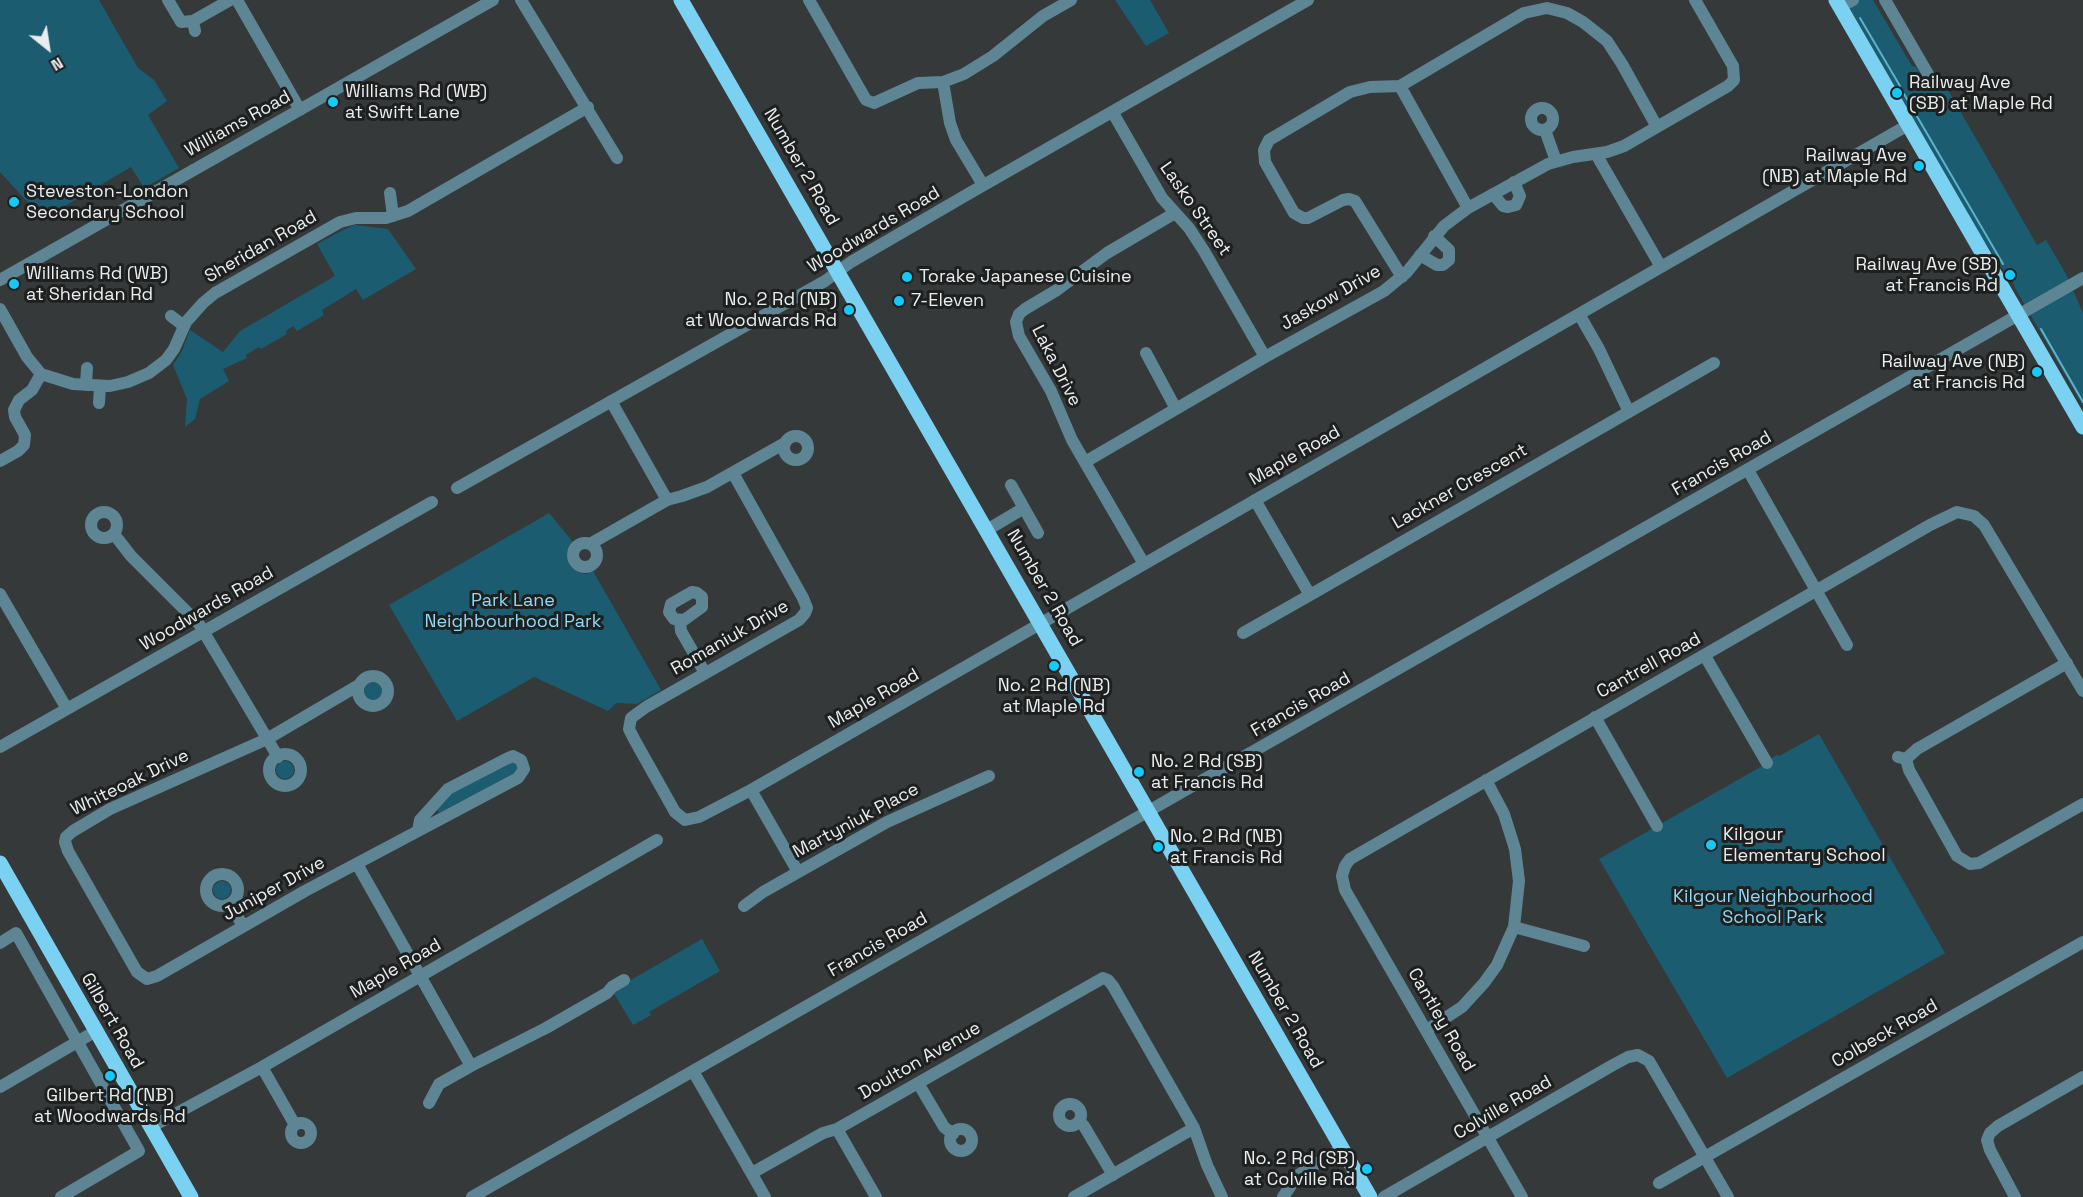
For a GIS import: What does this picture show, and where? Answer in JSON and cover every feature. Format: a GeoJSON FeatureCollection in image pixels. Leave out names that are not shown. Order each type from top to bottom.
{"type":"FeatureCollection","features":[{"type":"Feature","properties":{"kind":"main road","name":"Number 2 Road"},"geometry":{"type":"LineString","coordinates":[[681,0],[1370,1197]]}},
{"type":"Feature","properties":{"kind":"main road"},"geometry":{"type":"LineString","coordinates":[[1843,2],[1908,125],[2083,427]]}},
{"type":"Feature","properties":{"kind":"main road","name":"Gilbert Road"},"geometry":{"type":"LineString","coordinates":[[0,863],[191,1197]]}},
{"type":"Feature","properties":{"kind":"street"},"geometry":{"type":"LineString","coordinates":[[168,0],[181,22],[194,26],[230,0]]}},
{"type":"Feature","properties":{"kind":"street"},"geometry":{"type":"LineString","coordinates":[[237,0],[300,110]]}},
{"type":"Feature","properties":{"kind":"street","name":"Williams Road"},"geometry":{"type":"LineString","coordinates":[[0,280],[493,0]]}},
{"type":"Feature","properties":{"kind":"street"},"geometry":{"type":"LineString","coordinates":[[521,0],[617,158]]}},
{"type":"Feature","properties":{"kind":"street"},"geometry":{"type":"LineString","coordinates":[[809,0],[869,103],[880,101],[918,83],[943,82],[964,74],[993,56],[1043,16],[1071,0]]}},
{"type":"Feature","properties":{"kind":"street","name":"Woodwards Road"},"geometry":{"type":"LineString","coordinates":[[457,488],[838,272],[851,262],[983,185],[1308,0]]}},
{"type":"Feature","properties":{"kind":"street","name":"Jaskow Drive"},"geometry":{"type":"LineString","coordinates":[[1085,462],[1372,297],[1402,277],[1434,236],[1468,208],[1556,161],[1624,146],[1737,81],[1733,66],[1695,0]]}},
{"type":"Feature","properties":{"kind":"street"},"geometry":{"type":"LineString","coordinates":[[1885,0],[1928,74]]}},
{"type":"Feature","properties":{"kind":"street"},"geometry":{"type":"LineString","coordinates":[[1402,277],[1355,201],[1349,198],[1343,200],[1313,217],[1303,218],[1290,208],[1263,155],[1265,145],[1274,136],[1350,92],[1370,87],[1400,86],[1524,13],[1547,8],[1557,9],[1583,21],[1606,41],[1658,127]]}},
{"type":"Feature","properties":{"kind":"street"},"geometry":{"type":"LineString","coordinates":[[943,82],[950,123],[956,140],[983,185]]}},
{"type":"Feature","properties":{"kind":"street"},"geometry":{"type":"LineString","coordinates":[[1400,86],[1468,208]]}},
{"type":"Feature","properties":{"kind":"street","name":"Sheridan Road"},"geometry":{"type":"LineString","coordinates":[[41,374],[62,382],[100,386],[128,382],[155,369],[172,353],[184,326],[211,296],[336,224],[351,219],[378,219],[412,209],[588,107]]}},
{"type":"Feature","properties":{"kind":"street","name":"Lasko Street"},"geometry":{"type":"LineString","coordinates":[[1113,113],[1154,184],[1204,251],[1265,357]]}},
{"type":"Feature","properties":{"kind":"street","name":"Maple Road"},"geometry":{"type":"LineString","coordinates":[[699,817],[751,790],[1042,624],[1908,125]]}},
{"type":"Feature","properties":{"kind":"street"},"geometry":{"type":"LineString","coordinates":[[1545,130],[1556,161]]}},
{"type":"Feature","properties":{"kind":"street"},"geometry":{"type":"LineString","coordinates":[[1596,154],[1661,267]]}},
{"type":"Feature","properties":{"kind":"street"},"geometry":{"type":"LineString","coordinates":[[1493,194],[1501,204],[1512,207],[1518,202],[1520,196],[1514,182]]}},
{"type":"Feature","properties":{"kind":"street"},"geometry":{"type":"LineString","coordinates":[[390,193],[393,216]]}},
{"type":"Feature","properties":{"kind":"street","name":"Laka Drive"},"geometry":{"type":"LineString","coordinates":[[1144,564],[1072,440],[1051,391],[1019,336],[1016,322],[1018,314],[1080,274],[1107,253],[1175,213]]}},
{"type":"Feature","properties":{"kind":"street"},"geometry":{"type":"LineString","coordinates":[[1420,255],[1437,265],[1443,265],[1449,261],[1449,250],[1434,236]]}},
{"type":"Feature","properties":{"kind":"street","name":"Francis Road"},"geometry":{"type":"LineString","coordinates":[[472,1197],[2083,278]]}},
{"type":"Feature","properties":{"kind":"street"},"geometry":{"type":"LineString","coordinates":[[0,309],[27,357],[41,374],[32,390],[19,400],[14,410],[15,417],[25,435],[24,445],[0,461]]}},
{"type":"Feature","properties":{"kind":"street"},"geometry":{"type":"LineString","coordinates":[[1579,314],[1629,412]]}},
{"type":"Feature","properties":{"kind":"street"},"geometry":{"type":"LineString","coordinates":[[171,316],[184,326]]}},
{"type":"Feature","properties":{"kind":"street"},"geometry":{"type":"LineString","coordinates":[[1146,353],[1176,408]]}},
{"type":"Feature","properties":{"kind":"street","name":"Lackner Crescent"},"geometry":{"type":"LineString","coordinates":[[1243,633],[1714,363]]}},
{"type":"Feature","properties":{"kind":"street"},"geometry":{"type":"LineString","coordinates":[[86,385],[87,368]]}},
{"type":"Feature","properties":{"kind":"street"},"geometry":{"type":"LineString","coordinates":[[99,403],[100,386]]}},
{"type":"Feature","properties":{"kind":"street"},"geometry":{"type":"LineString","coordinates":[[611,401],[667,500]]}},
{"type":"Feature","properties":{"kind":"street"},"geometry":{"type":"LineString","coordinates":[[590,544],[667,500],[698,491],[784,443]]}},
{"type":"Feature","properties":{"kind":"street"},"geometry":{"type":"LineString","coordinates":[[1748,470],[1847,645]]}},
{"type":"Feature","properties":{"kind":"street","name":"Romaniuk Drive"},"geometry":{"type":"LineString","coordinates":[[699,817],[685,820],[675,812],[624,720],[808,614],[805,601],[733,473]]}},
{"type":"Feature","properties":{"kind":"street"},"geometry":{"type":"LineString","coordinates":[[1011,485],[1038,533]]}},
{"type":"Feature","properties":{"kind":"street"},"geometry":{"type":"LineString","coordinates":[[1255,500],[1310,595]]}},
{"type":"Feature","properties":{"kind":"street","name":"Woodwards Road"},"geometry":{"type":"LineString","coordinates":[[0,747],[432,502]]}},
{"type":"Feature","properties":{"kind":"street"},"geometry":{"type":"LineString","coordinates":[[987,530],[1024,508]]}},
{"type":"Feature","properties":{"kind":"street","name":"Cantrell Road"},"geometry":{"type":"LineString","coordinates":[[1350,859],[1948,515],[1957,512],[1968,513],[1984,525],[2067,663]]}},
{"type":"Feature","properties":{"kind":"street"},"geometry":{"type":"LineString","coordinates":[[114,534],[129,555],[199,624],[278,757]]}},
{"type":"Feature","properties":{"kind":"street"},"geometry":{"type":"LineString","coordinates":[[0,594],[67,709]]}},
{"type":"Feature","properties":{"kind":"street"},"geometry":{"type":"LineString","coordinates":[[680,621],[682,633],[705,673]]}},
{"type":"Feature","properties":{"kind":"street"},"geometry":{"type":"LineString","coordinates":[[1705,656],[1767,763]]}},
{"type":"Feature","properties":{"kind":"street"},"geometry":{"type":"LineString","coordinates":[[2083,691],[2067,663],[1902,758],[1958,856],[1970,864],[1979,863],[2083,804]]}},
{"type":"Feature","properties":{"kind":"street","name":"Whiteoak Drive"},"geometry":{"type":"LineString","coordinates":[[147,984],[137,972],[68,851],[66,837],[110,809],[267,739],[359,685]]}},
{"type":"Feature","properties":{"kind":"street"},"geometry":{"type":"LineString","coordinates":[[1595,717],[1657,826]]}},
{"type":"Feature","properties":{"kind":"street","name":"Juniper Drive"},"geometry":{"type":"LineString","coordinates":[[147,984],[243,926],[518,778],[524,769],[521,760],[513,756],[448,789],[420,820],[418,831]]}},
{"type":"Feature","properties":{"kind":"street","name":"Martyniuk Place"},"geometry":{"type":"LineString","coordinates":[[744,906],[763,892],[897,817],[989,776]]}},
{"type":"Feature","properties":{"kind":"street"},"geometry":{"type":"LineString","coordinates":[[1427,1030],[1462,1007],[1481,987],[1497,965],[1514,927],[1519,891],[1517,858],[1504,814],[1486,780]]}},
{"type":"Feature","properties":{"kind":"street"},"geometry":{"type":"LineString","coordinates":[[751,790],[798,872]]}},
{"type":"Feature","properties":{"kind":"street","name":"Maple Road"},"geometry":{"type":"LineString","coordinates":[[151,1127],[262,1067],[657,840]]}},
{"type":"Feature","properties":{"kind":"street","name":"Cantley Road"},"geometry":{"type":"LineString","coordinates":[[1350,859],[1342,876],[1345,890],[1522,1197]]}},
{"type":"Feature","properties":{"kind":"street"},"geometry":{"type":"LineString","coordinates":[[357,864],[471,1066]]}},
{"type":"Feature","properties":{"kind":"street"},"geometry":{"type":"LineString","coordinates":[[230,904],[243,926]]}},
{"type":"Feature","properties":{"kind":"street"},"geometry":{"type":"LineString","coordinates":[[1514,927],[1584,946]]}},
{"type":"Feature","properties":{"kind":"street"},"geometry":{"type":"LineString","coordinates":[[0,943],[16,933],[139,1151],[61,1197]]}},
{"type":"Feature","properties":{"kind":"street","name":"Colbeck Road"},"geometry":{"type":"LineString","coordinates":[[1659,1183],[2083,942]]}},
{"type":"Feature","properties":{"kind":"street","name":"Doulton Avenue"},"geometry":{"type":"LineString","coordinates":[[752,1173],[823,1133],[837,1129],[1093,982],[1106,978],[1113,986],[1194,1128]]}},
{"type":"Feature","properties":{"kind":"street"},"geometry":{"type":"LineString","coordinates":[[429,1103],[439,1084],[546,1028],[607,993],[624,980]]}},
{"type":"Feature","properties":{"kind":"street"},"geometry":{"type":"LineString","coordinates":[[0,1087],[96,1031]]}},
{"type":"Feature","properties":{"kind":"street","name":"Colville Road"},"geometry":{"type":"LineString","coordinates":[[1384,1197],[1634,1055],[1642,1056],[1649,1061],[1705,1158]]}},
{"type":"Feature","properties":{"kind":"street"},"geometry":{"type":"LineString","coordinates":[[262,1067],[295,1125]]}},
{"type":"Feature","properties":{"kind":"street"},"geometry":{"type":"LineString","coordinates":[[693,1071],[765,1197]]}},
{"type":"Feature","properties":{"kind":"street"},"geometry":{"type":"LineString","coordinates":[[2015,1197],[1990,1150],[1987,1140],[1990,1133],[1998,1126],[2083,1077]]}},
{"type":"Feature","properties":{"kind":"street"},"geometry":{"type":"LineString","coordinates":[[918,1083],[944,1127],[952,1134]]}},
{"type":"Feature","properties":{"kind":"street"},"geometry":{"type":"LineString","coordinates":[[1079,1121],[1113,1175]]}},
{"type":"Feature","properties":{"kind":"street"},"geometry":{"type":"LineString","coordinates":[[1074,1197],[1194,1128],[1207,1165],[1222,1197]]}},
{"type":"Feature","properties":{"kind":"street"},"geometry":{"type":"LineString","coordinates":[[837,1129],[876,1197]]}},
{"type":"Feature","properties":{"kind":"street"},"geometry":{"type":"LineString","coordinates":[[1284,1197],[1298,1175],[1341,1148]]}},
{"type":"Feature","properties":{"kind":"street"},"geometry":{"type":"LineString","coordinates":[[1705,1158],[1728,1197]]}},
{"type":"Feature","properties":{"kind":"green space"},"geometry":{"type":"Polygon","coordinates":[[[0,0],[99,0],[138,68],[154,80],[167,101],[148,115],[179,168],[144,188],[131,167],[43,219],[0,172],[0,0]]]}},
{"type":"Feature","properties":{"kind":"green space"},"geometry":{"type":"Polygon","coordinates":[[[1115,0],[1150,0],[1169,33],[1146,46],[1115,0]]]}},
{"type":"Feature","properties":{"kind":"green space"},"geometry":{"type":"Polygon","coordinates":[[[1845,0],[1873,0],[1912,66],[1916,67],[1925,82],[1939,74],[2037,245],[2046,240],[2066,274],[2083,313],[2083,406],[2015,288],[2012,280],[2014,279],[2009,270],[2005,272],[1980,235],[1845,0]]]}},
{"type":"Feature","properties":{"kind":"green space"},"geometry":{"type":"Polygon","coordinates":[[[355,225],[388,229],[416,269],[363,300],[356,289],[322,310],[324,315],[297,331],[293,326],[286,331],[287,334],[261,349],[259,347],[246,355],[247,358],[223,369],[229,381],[200,399],[195,419],[185,427],[187,399],[173,365],[182,351],[190,330],[223,352],[240,331],[335,276],[317,244],[355,225]]]}},
{"type":"Feature","properties":{"kind":"green space","name":"Park Lane Neighbourhood Park"},"geometry":{"type":"Polygon","coordinates":[[[549,513],[573,542],[567,552],[570,566],[580,573],[587,574],[593,571],[661,690],[637,704],[616,703],[608,711],[534,677],[457,721],[389,605],[549,513]]]}},
{"type":"Feature","properties":{"kind":"green space"},"geometry":{"type":"Polygon","coordinates":[[[373,682],[379,685],[382,691],[379,697],[373,700],[367,697],[364,691],[367,685],[373,682]]]}},
{"type":"Feature","properties":{"kind":"green space","name":"Kilgour Neighbourhood School Park"},"geometry":{"type":"Polygon","coordinates":[[[1819,734],[1945,953],[1727,1078],[1599,859],[1771,761],[1770,759],[1777,755],[1819,734]]]}},
{"type":"Feature","properties":{"kind":"green space"},"geometry":{"type":"Polygon","coordinates":[[[281,761],[289,761],[294,766],[292,777],[281,779],[276,774],[276,766],[281,761]]]}},
{"type":"Feature","properties":{"kind":"green space"},"geometry":{"type":"Polygon","coordinates":[[[511,763],[516,763],[518,767],[516,773],[439,813],[437,809],[449,795],[511,763]]]}},
{"type":"Feature","properties":{"kind":"green space"},"geometry":{"type":"Polygon","coordinates":[[[222,881],[230,886],[231,890],[226,898],[222,899],[214,894],[213,890],[218,882],[222,881]]]}},
{"type":"Feature","properties":{"kind":"green space"},"geometry":{"type":"Polygon","coordinates":[[[702,939],[720,971],[649,1012],[651,1015],[633,1025],[613,992],[702,939]]]}},
{"type":"Feature","properties":{"kind":"waterway"},"geometry":{"type":"LineString","coordinates":[[1860,18],[1900,86]]}},
{"type":"Feature","properties":{"kind":"waterway"},"geometry":{"type":"LineString","coordinates":[[1904,94],[2003,264]]}},
{"type":"Feature","properties":{"kind":"waterway"},"geometry":{"type":"LineString","coordinates":[[2041,329],[2083,402]]}},
{"type":"Feature","properties":{"kind":"place","name":"Railway Ave (SB) at Maple Rd"},"geometry":{"type":"Point","coordinates":[1897,93]}},
{"type":"Feature","properties":{"kind":"place","name":"Williams Rd (WB) at Swift Lane"},"geometry":{"type":"Point","coordinates":[333,102]}},
{"type":"Feature","properties":{"kind":"place","name":"Railway Ave (NB) at Maple Rd"},"geometry":{"type":"Point","coordinates":[1919,166]}},
{"type":"Feature","properties":{"kind":"place","name":"Steveston-London Secondary School"},"geometry":{"type":"Point","coordinates":[14,202]}},
{"type":"Feature","properties":{"kind":"place","name":"Railway Ave (SB) at Francis Rd"},"geometry":{"type":"Point","coordinates":[2010,275]}},
{"type":"Feature","properties":{"kind":"place","name":"Torake Japanese Cuisine"},"geometry":{"type":"Point","coordinates":[907,277]}},
{"type":"Feature","properties":{"kind":"place","name":"Williams Rd (WB) at Sheridan Rd"},"geometry":{"type":"Point","coordinates":[14,284]}},
{"type":"Feature","properties":{"kind":"place","name":"7-Eleven"},"geometry":{"type":"Point","coordinates":[899,301]}},
{"type":"Feature","properties":{"kind":"place","name":"No. 2 Rd (NB) at Woodwards Rd"},"geometry":{"type":"Point","coordinates":[849,310]}},
{"type":"Feature","properties":{"kind":"place","name":"Railway Ave (NB) at Francis Rd"},"geometry":{"type":"Point","coordinates":[2037,372]}},
{"type":"Feature","properties":{"kind":"place","name":"No. 2 Rd (NB) at Maple Rd"},"geometry":{"type":"Point","coordinates":[1054,666]}},
{"type":"Feature","properties":{"kind":"place","name":"No. 2 Rd (SB) at Francis Rd"},"geometry":{"type":"Point","coordinates":[1139,772]}},
{"type":"Feature","properties":{"kind":"place","name":"Kilgour Elementary School"},"geometry":{"type":"Point","coordinates":[1711,845]}},
{"type":"Feature","properties":{"kind":"place","name":"No. 2 Rd (NB) at Francis Rd"},"geometry":{"type":"Point","coordinates":[1158,847]}},
{"type":"Feature","properties":{"kind":"place","name":"Gilbert Rd (NB) at Woodwards Rd"},"geometry":{"type":"Point","coordinates":[110,1076]}},
{"type":"Feature","properties":{"kind":"place","name":"No. 2 Rd (SB) at Colville Rd"},"geometry":{"type":"Point","coordinates":[1367,1169]}}]}
